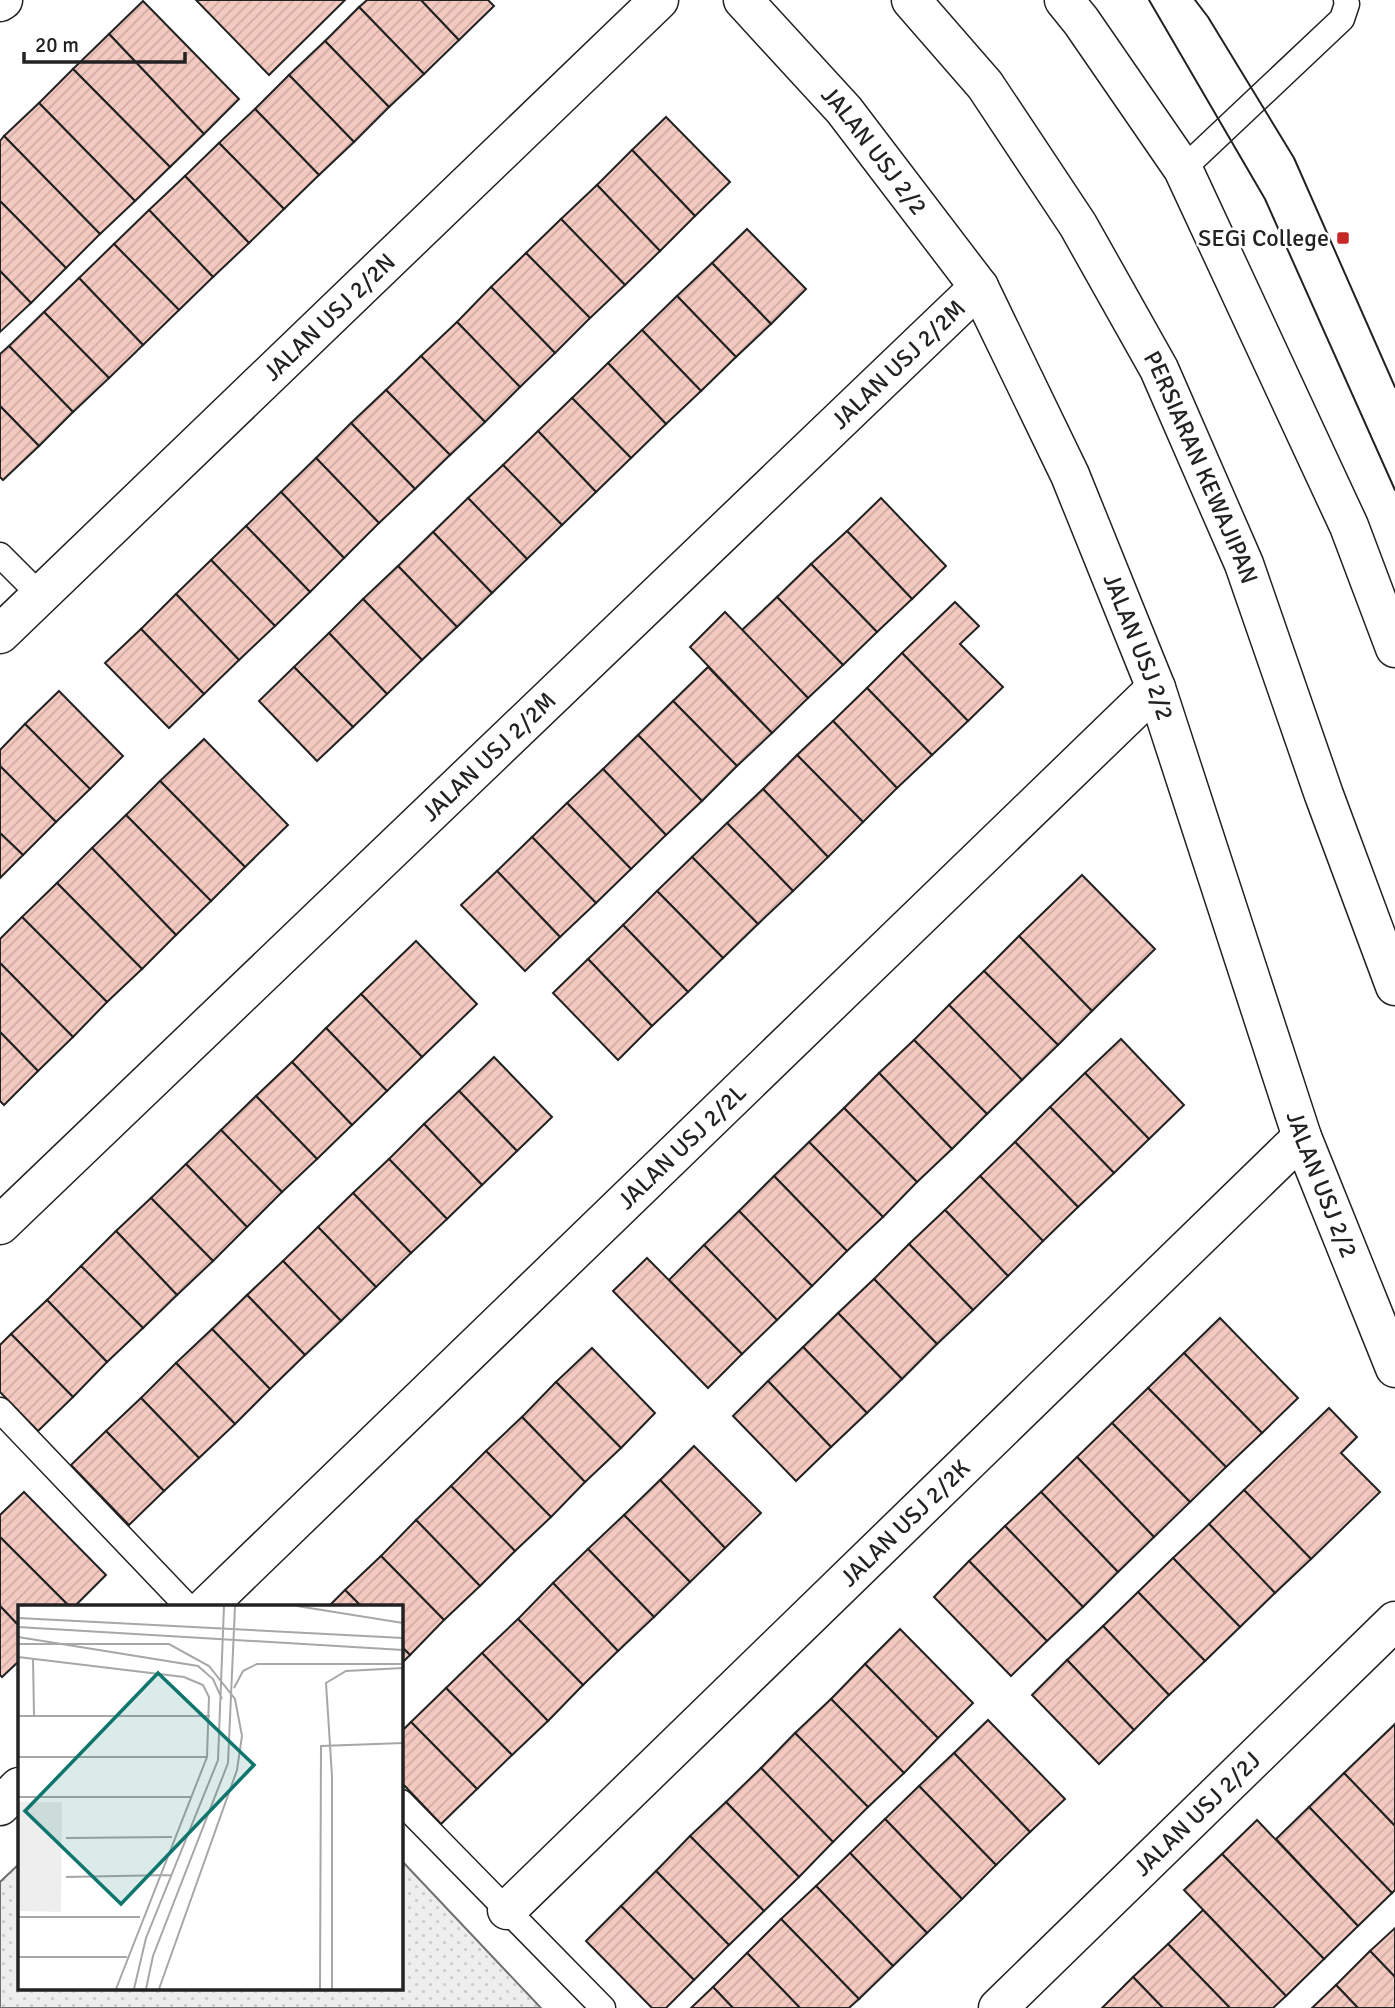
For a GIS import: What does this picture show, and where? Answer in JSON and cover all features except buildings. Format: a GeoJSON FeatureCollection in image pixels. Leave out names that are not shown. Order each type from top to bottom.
{"type":"FeatureCollection","features":[{"type":"Feature","properties":{"kind":"street","name":"JALAN USJ 2/2N"},"geometry":{"type":"LineString","coordinates":[[0,634],[659,0]]}},
{"type":"Feature","properties":{"kind":"street","name":"JALAN USJ 2/2"},"geometry":{"type":"LineString","coordinates":[[743,0],[844,110],[979,287],[1070,475],[1156,688],[1302,1137],[1395,1368]]}},
{"type":"Feature","properties":{"kind":"street","name":"PERSIARAN KEWAJIPAN"},"geometry":{"type":"LineString","coordinates":[[911,0],[992,96],[1079,225],[1159,369],[1244,564],[1324,795],[1395,986]]}},
{"type":"Feature","properties":{"kind":"street"},"geometry":{"type":"LineString","coordinates":[[1064,0],[1183,169],[1343,514],[1395,648]]}},
{"type":"Feature","properties":{"kind":"street","name":"JALAN USJ 2/2M"},"geometry":{"type":"LineString","coordinates":[[0,1226],[979,287]]}},
{"type":"Feature","properties":{"kind":"street","name":"JALAN USJ 2/2L"},"geometry":{"type":"LineString","coordinates":[[205,1605],[1156,688]]}},
{"type":"Feature","properties":{"kind":"street","name":"JALAN USJ 2/2K"},"geometry":{"type":"LineString","coordinates":[[507,1910],[1302,1137]]}},
{"type":"Feature","properties":{"kind":"street","name":"JALAN USJ 2/2J"},"geometry":{"type":"LineString","coordinates":[[998,2008],[1395,1620]]}},
{"type":"Feature","properties":{"kind":"street"},"geometry":{"type":"LineString","coordinates":[[0,1806],[18,1788]]}},
{"type":"Feature","properties":{"kind":"lane"},"geometry":{"type":"LineString","coordinates":[[1183,169],[1342,19],[1346,0]]}},
{"type":"Feature","properties":{"kind":"lane"},"geometry":{"type":"LineString","coordinates":[[0,555],[40,595]]}},
{"type":"Feature","properties":{"kind":"lane"},"geometry":{"type":"LineString","coordinates":[[0,1410],[201,1605]]}},
{"type":"Feature","properties":{"kind":"lane"},"geometry":{"type":"LineString","coordinates":[[402,1803],[603,2008]]}},
{"type":"Feature","properties":{"kind":"shaded area"},"geometry":{"type":"Polygon","coordinates":[[[402,1861],[541,2008],[0,2008],[0,1882],[18,1865],[18,1990],[402,1990],[402,1861]]]}},
{"type":"Feature","properties":{"kind":"tram line"},"geometry":{"type":"LineString","coordinates":[[1149,0],[1265,199],[1395,490]]}},
{"type":"Feature","properties":{"kind":"tram line"},"geometry":{"type":"LineString","coordinates":[[1195,0],[1294,158],[1395,387]]}},
{"type":"Feature","properties":{"kind":"place","name":"SEGi College"},"geometry":{"type":"Point","coordinates":[1343,238]}}]}
